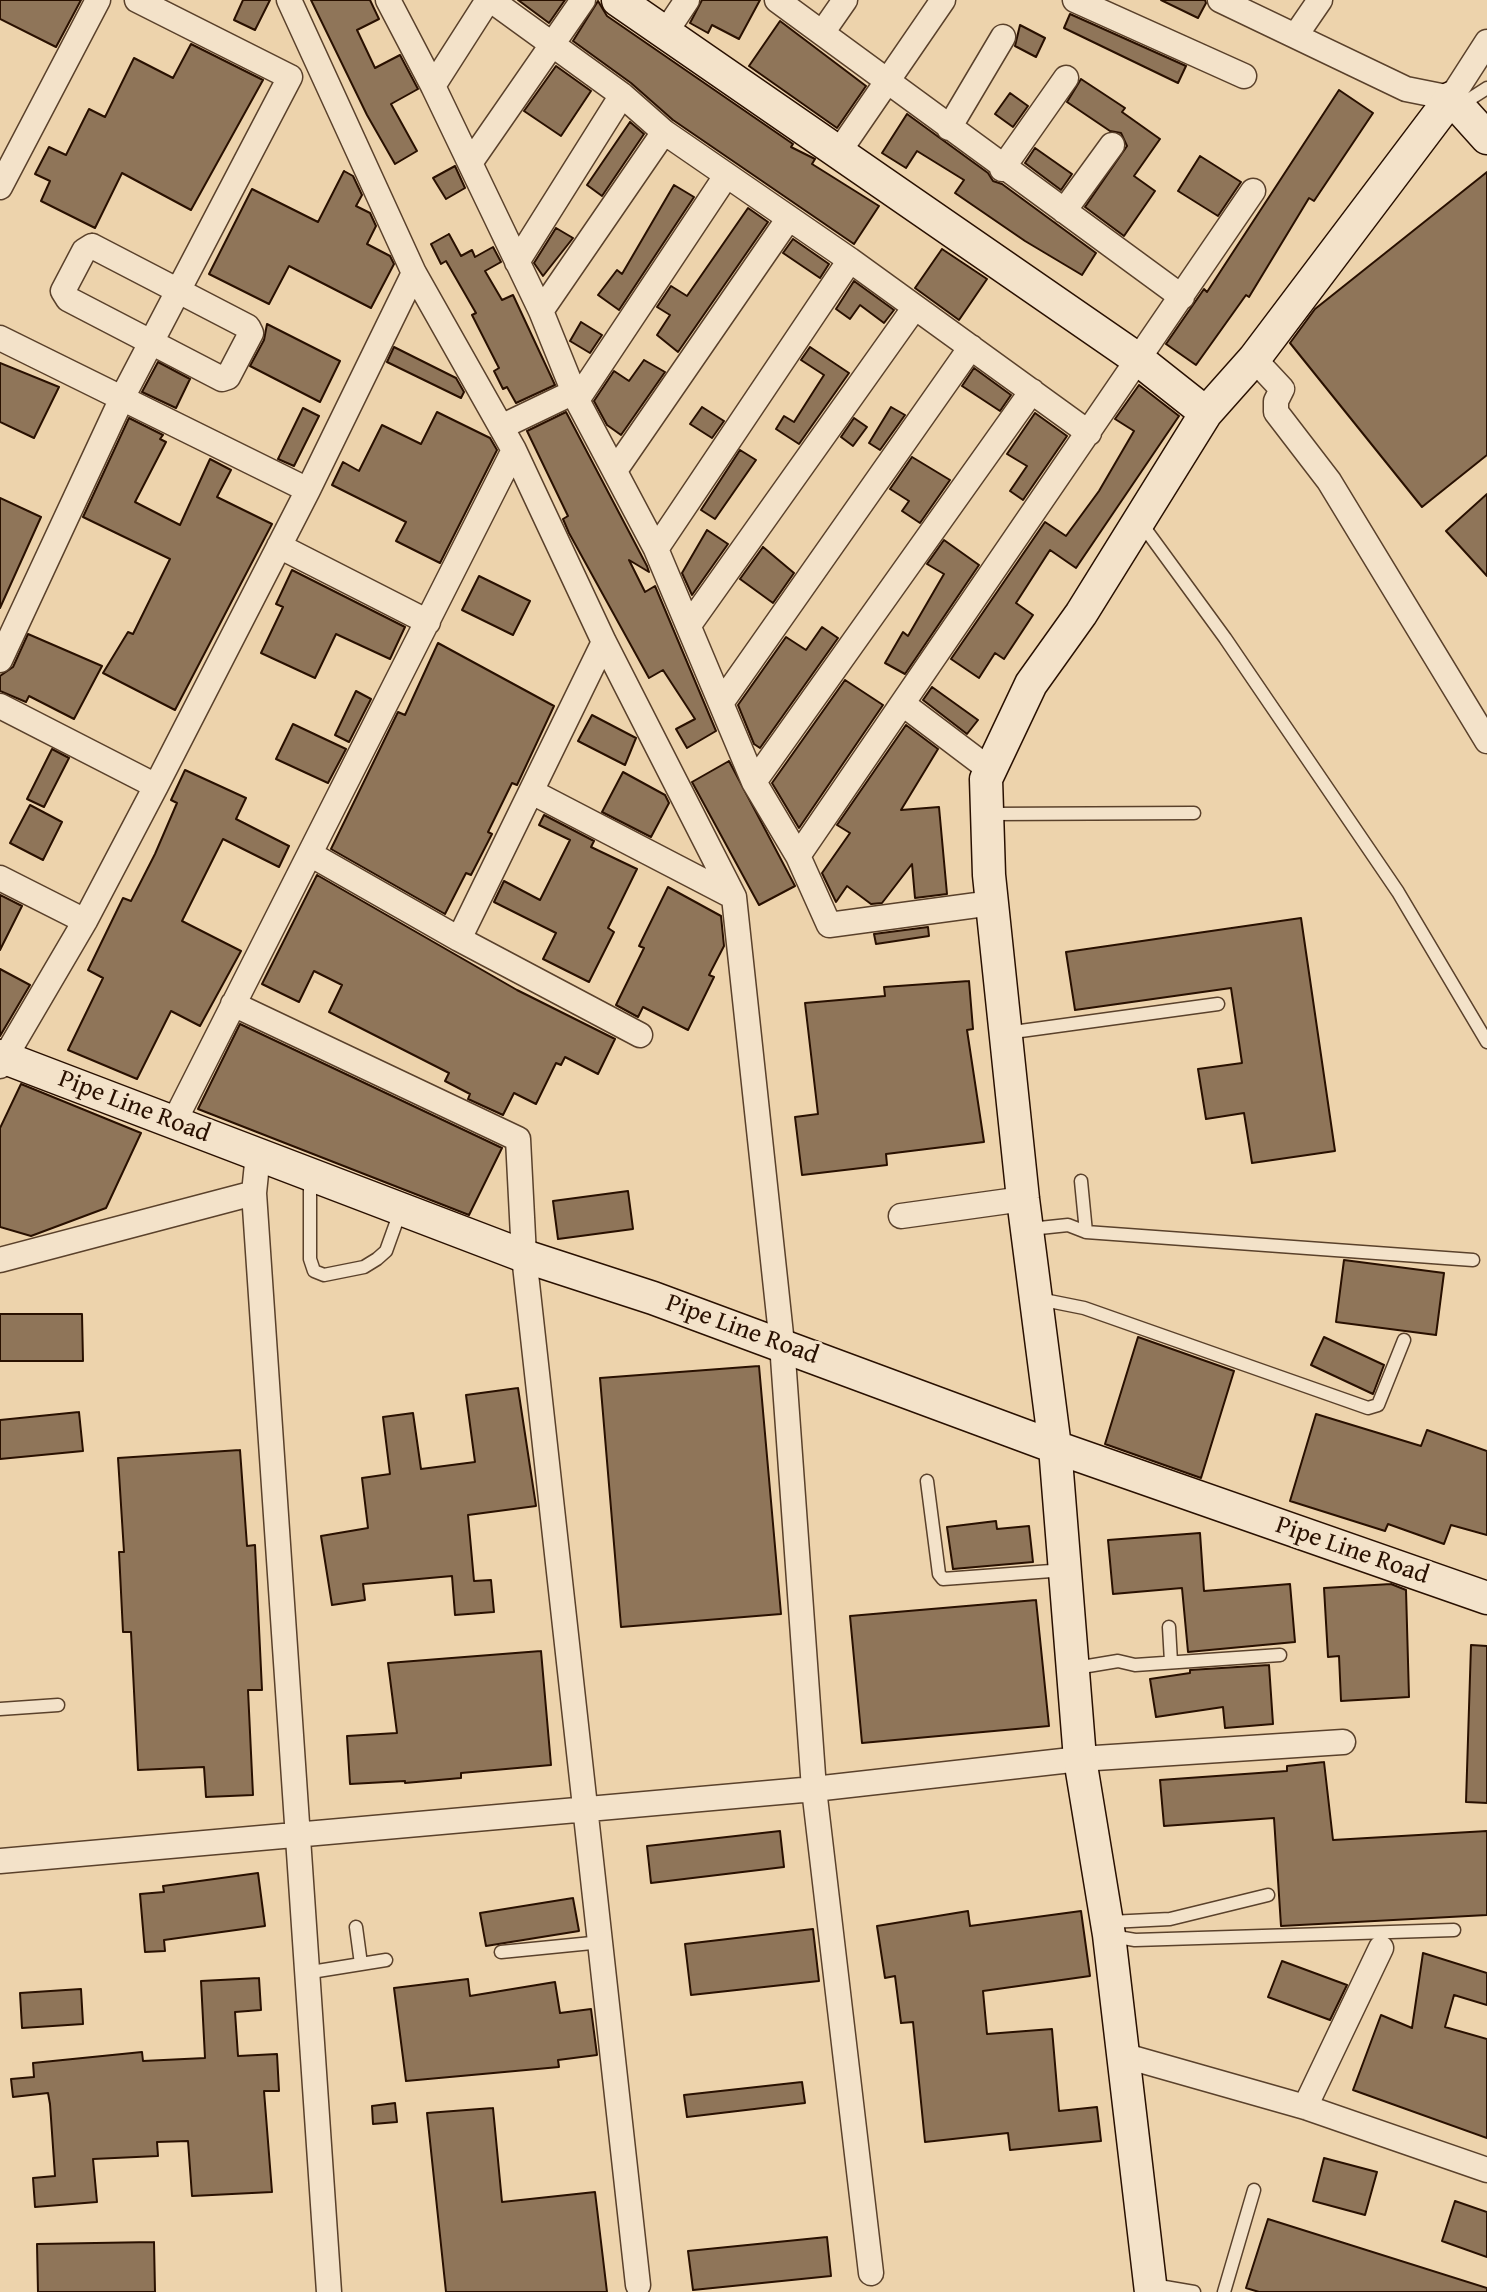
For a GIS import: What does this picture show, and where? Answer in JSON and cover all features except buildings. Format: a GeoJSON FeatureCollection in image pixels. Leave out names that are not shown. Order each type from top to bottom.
{"type":"FeatureCollection","features":[{"type":"Feature","properties":{"kind":"street"},"geometry":{"type":"LineString","coordinates":[[0,187],[98,0]]}},
{"type":"Feature","properties":{"kind":"street"},"geometry":{"type":"LineString","coordinates":[[137,0],[290,77]]}},
{"type":"Feature","properties":{"kind":"street"},"geometry":{"type":"LineString","coordinates":[[289,0],[414,273],[514,450],[604,642],[734,897],[782,1344],[814,1789],[871,2273]]}},
{"type":"Feature","properties":{"kind":"street"},"geometry":{"type":"LineString","coordinates":[[388,0],[433,86],[541,311],[576,396],[656,549],[754,782],[798,856],[829,925],[992,903]]}},
{"type":"Feature","properties":{"kind":"street"},"geometry":{"type":"LineString","coordinates":[[433,86],[490,0],[622,95],[664,132],[850,260],[1089,433]]}},
{"type":"Feature","properties":{"kind":"street"},"geometry":{"type":"LineString","coordinates":[[470,163],[583,0]]}},
{"type":"Feature","properties":{"kind":"street"},"geometry":{"type":"LineString","coordinates":[[618,0],[1139,360],[1206,413]]}},
{"type":"Feature","properties":{"kind":"street"},"geometry":{"type":"LineString","coordinates":[[665,33],[687,0]]}},
{"type":"Feature","properties":{"kind":"street"},"geometry":{"type":"LineString","coordinates":[[777,0],[1002,169],[1182,297]]}},
{"type":"Feature","properties":{"kind":"street"},"geometry":{"type":"LineString","coordinates":[[822,33],[845,0]]}},
{"type":"Feature","properties":{"kind":"street"},"geometry":{"type":"LineString","coordinates":[[838,153],[943,0]]}},
{"type":"Feature","properties":{"kind":"street"},"geometry":{"type":"LineString","coordinates":[[1075,0],[1244,76]]}},
{"type":"Feature","properties":{"kind":"street"},"geometry":{"type":"LineString","coordinates":[[1220,0],[1406,89],[1455,102],[1487,138]]}},
{"type":"Feature","properties":{"kind":"street"},"geometry":{"type":"LineString","coordinates":[[1296,35],[1320,0]]}},
{"type":"Feature","properties":{"kind":"street"},"geometry":{"type":"LineString","coordinates":[[949,128],[1003,37]]}},
{"type":"Feature","properties":{"kind":"street"},"geometry":{"type":"LineString","coordinates":[[1151,2288],[1108,1929],[1080,1759],[1055,1447],[1025,1214],[992,903],[987,814],[989,769],[1031,684],[1206,413],[1254,359],[1455,102],[1487,42]]}},
{"type":"Feature","properties":{"kind":"street"},"geometry":{"type":"LineString","coordinates":[[0,660],[122,398],[308,44]]}},
{"type":"Feature","properties":{"kind":"street"},"geometry":{"type":"LineString","coordinates":[[1002,169],[1066,78]]}},
{"type":"Feature","properties":{"kind":"street"},"geometry":{"type":"LineString","coordinates":[[517,262],[622,95]]}},
{"type":"Feature","properties":{"kind":"street"},"geometry":{"type":"LineString","coordinates":[[541,311],[664,132]]}},
{"type":"Feature","properties":{"kind":"street"},"geometry":{"type":"LineString","coordinates":[[1064,211],[1112,145]]}},
{"type":"Feature","properties":{"kind":"street"},"geometry":{"type":"LineString","coordinates":[[501,427],[576,396],[726,176]]}},
{"type":"Feature","properties":{"kind":"street"},"geometry":{"type":"LineString","coordinates":[[798,856],[1253,191]]}},
{"type":"Feature","properties":{"kind":"street"},"geometry":{"type":"LineString","coordinates":[[616,469],[789,218]]}},
{"type":"Feature","properties":{"kind":"street"},"geometry":{"type":"LineString","coordinates":[[92,246],[248,327],[251,333],[228,377],[222,379],[152,341],[68,299],[63,291],[84,251],[92,246]]}},
{"type":"Feature","properties":{"kind":"street"},"geometry":{"type":"LineString","coordinates":[[656,549],[850,260]]}},
{"type":"Feature","properties":{"kind":"street"},"geometry":{"type":"LineString","coordinates":[[1,1060],[85,921],[156,786],[308,490],[414,273]]}},
{"type":"Feature","properties":{"kind":"street"},"geometry":{"type":"LineString","coordinates":[[689,625],[915,307]]}},
{"type":"Feature","properties":{"kind":"street"},"geometry":{"type":"LineString","coordinates":[[0,338],[308,490]]}},
{"type":"Feature","properties":{"kind":"street"},"geometry":{"type":"LineString","coordinates":[[721,703],[971,347]]}},
{"type":"Feature","properties":{"kind":"street"},"geometry":{"type":"LineString","coordinates":[[1254,359],[1282,389],[1276,401],[1276,412],[1329,481],[1487,741]]}},
{"type":"Feature","properties":{"kind":"street"},"geometry":{"type":"LineString","coordinates":[[754,782],[1032,391]]}},
{"type":"Feature","properties":{"kind":"street"},"geometry":{"type":"LineString","coordinates":[[174,1122],[514,450]]}},
{"type":"Feature","properties":{"kind":"street"},"geometry":{"type":"LineString","coordinates":[[279,546],[428,622]]}},
{"type":"Feature","properties":{"kind":"street"},"geometry":{"type":"LineString","coordinates":[[459,939],[604,642]]}},
{"type":"Feature","properties":{"kind":"street"},"geometry":{"type":"LineString","coordinates":[[903,704],[989,769]]}},
{"type":"Feature","properties":{"kind":"street"},"geometry":{"type":"LineString","coordinates":[[0,706],[156,786]]}},
{"type":"Feature","properties":{"kind":"street"},"geometry":{"type":"LineString","coordinates":[[532,792],[734,897]]}},
{"type":"Feature","properties":{"kind":"street"},"geometry":{"type":"LineString","coordinates":[[310,854],[459,939],[640,1035]]}},
{"type":"Feature","properties":{"kind":"street"},"geometry":{"type":"LineString","coordinates":[[0,878],[85,921]]}},
{"type":"Feature","properties":{"kind":"street"},"geometry":{"type":"LineString","coordinates":[[233,1004],[518,1139],[524,1256],[588,1810],[638,2285]]}},
{"type":"Feature","properties":{"kind":"street","name":"Pipe Line Road"},"geometry":{"type":"LineString","coordinates":[[1,1060],[174,1122],[524,1256],[782,1344],[1055,1447],[1487,1598]]}},
{"type":"Feature","properties":{"kind":"street"},"geometry":{"type":"LineString","coordinates":[[258,1154],[254,1193],[295,1833],[329,2292]]}},
{"type":"Feature","properties":{"kind":"street"},"geometry":{"type":"LineString","coordinates":[[0,1260],[254,1193]]}},
{"type":"Feature","properties":{"kind":"street"},"geometry":{"type":"LineString","coordinates":[[901,1216],[1025,1214]]}},
{"type":"Feature","properties":{"kind":"street"},"geometry":{"type":"LineString","coordinates":[[0,1861],[814,1789],[1080,1759],[1343,1742]]}},
{"type":"Feature","properties":{"kind":"street"},"geometry":{"type":"LineString","coordinates":[[1305,2107],[1381,1948]]}},
{"type":"Feature","properties":{"kind":"street"},"geometry":{"type":"LineString","coordinates":[[1122,2055],[1305,2107],[1487,2170]]}},
{"type":"Feature","properties":{"kind":"lane"},"geometry":{"type":"LineString","coordinates":[[1455,102],[1487,88]]}},
{"type":"Feature","properties":{"kind":"lane"},"geometry":{"type":"LineString","coordinates":[[1139,521],[1225,638],[1398,892],[1487,1042]]}},
{"type":"Feature","properties":{"kind":"lane"},"geometry":{"type":"LineString","coordinates":[[987,814],[1194,813]]}},
{"type":"Feature","properties":{"kind":"lane"},"geometry":{"type":"LineString","coordinates":[[1006,1033],[1218,1004]]}},
{"type":"Feature","properties":{"kind":"lane"},"geometry":{"type":"LineString","coordinates":[[310,1173],[310,1259],[314,1271],[324,1275],[364,1267],[377,1259],[386,1251],[401,1209]]}},
{"type":"Feature","properties":{"kind":"lane"},"geometry":{"type":"LineString","coordinates":[[1081,1181],[1086,1232]]}},
{"type":"Feature","properties":{"kind":"lane"},"geometry":{"type":"LineString","coordinates":[[1025,1214],[1086,1232],[1473,1260]]}},
{"type":"Feature","properties":{"kind":"lane"},"geometry":{"type":"LineString","coordinates":[[1035,1299],[1084,1308],[1368,1408],[1378,1405],[1404,1340]]}},
{"type":"Feature","properties":{"kind":"lane"},"geometry":{"type":"LineString","coordinates":[[927,1481],[939,1574],[943,1579],[1065,1570]]}},
{"type":"Feature","properties":{"kind":"lane"},"geometry":{"type":"LineString","coordinates":[[1169,1627],[1171,1662]]}},
{"type":"Feature","properties":{"kind":"lane"},"geometry":{"type":"LineString","coordinates":[[1072,1668],[1118,1661],[1135,1665],[1280,1655]]}},
{"type":"Feature","properties":{"kind":"lane"},"geometry":{"type":"LineString","coordinates":[[0,1709],[58,1705]]}},
{"type":"Feature","properties":{"kind":"lane"},"geometry":{"type":"LineString","coordinates":[[1108,1929],[1170,1919],[1268,1895]]}},
{"type":"Feature","properties":{"kind":"lane"},"geometry":{"type":"LineString","coordinates":[[356,1927],[361,1964]]}},
{"type":"Feature","properties":{"kind":"lane"},"geometry":{"type":"LineString","coordinates":[[1108,1929],[1135,1940],[1454,1930]]}},
{"type":"Feature","properties":{"kind":"lane"},"geometry":{"type":"LineString","coordinates":[[501,1952],[602,1942]]}},
{"type":"Feature","properties":{"kind":"lane"},"geometry":{"type":"LineString","coordinates":[[305,1973],[386,1960]]}},
{"type":"Feature","properties":{"kind":"lane"},"geometry":{"type":"LineString","coordinates":[[1224,2292],[1254,2190]]}},
{"type":"Feature","properties":{"kind":"lane"},"geometry":{"type":"LineString","coordinates":[[1151,2288],[1194,2292]]}}]}
